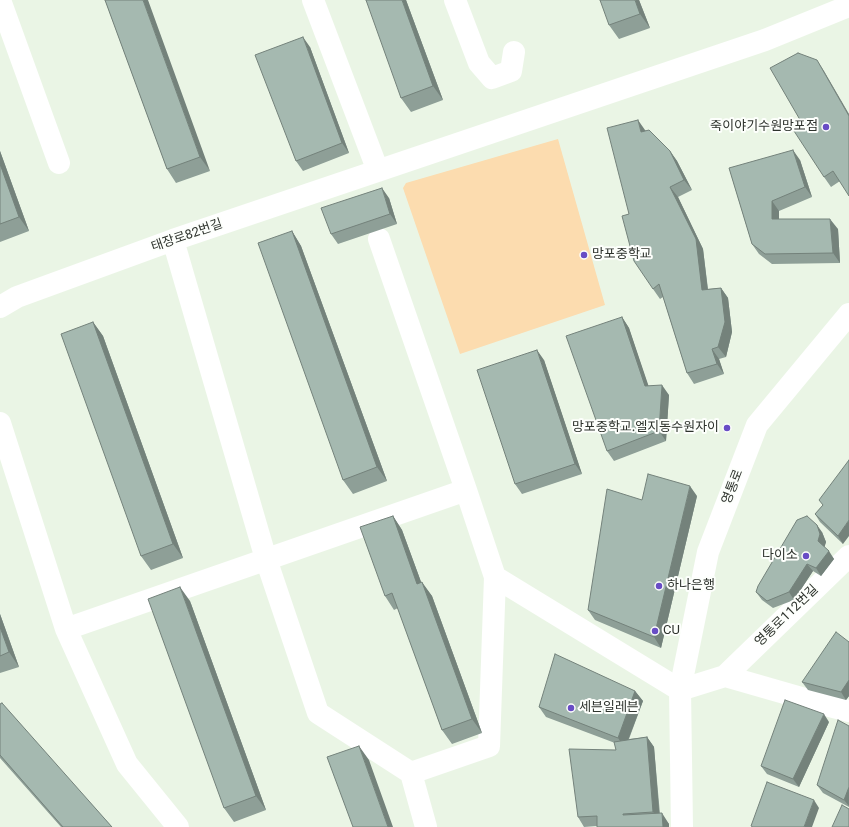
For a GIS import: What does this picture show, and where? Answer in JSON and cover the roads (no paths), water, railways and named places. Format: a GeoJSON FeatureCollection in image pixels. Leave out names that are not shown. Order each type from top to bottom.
{"type":"FeatureCollection","features":[{"type":"Feature","properties":{"kind":"street"},"geometry":{"type":"LineString","coordinates":[[0,0],[59,163]]}},
{"type":"Feature","properties":{"kind":"street"},"geometry":{"type":"LineString","coordinates":[[313,0],[378,171]]}},
{"type":"Feature","properties":{"kind":"street"},"geometry":{"type":"LineString","coordinates":[[455,0],[479,63],[492,78],[511,72],[514,52]]}},
{"type":"Feature","properties":{"kind":"street","name":"태장로82번길"},"geometry":{"type":"LineString","coordinates":[[0,307],[17,297],[173,240],[764,40],[849,6]]}},
{"type":"Feature","properties":{"kind":"street"},"geometry":{"type":"LineString","coordinates":[[379,239],[495,577],[489,746],[411,773]]}},
{"type":"Feature","properties":{"kind":"street"},"geometry":{"type":"LineString","coordinates":[[173,240],[266,559],[318,713],[411,773],[426,827]]}},
{"type":"Feature","properties":{"kind":"street","name":"영통로"},"geometry":{"type":"LineString","coordinates":[[682,827],[680,690],[708,552],[757,425],[849,314]]}},
{"type":"Feature","properties":{"kind":"street"},"geometry":{"type":"LineString","coordinates":[[0,423],[66,629],[127,764],[178,827]]}},
{"type":"Feature","properties":{"kind":"street"},"geometry":{"type":"LineString","coordinates":[[66,629],[466,490]]}},
{"type":"Feature","properties":{"kind":"street","name":"영통로112번길"},"geometry":{"type":"LineString","coordinates":[[725,676],[849,556]]}},
{"type":"Feature","properties":{"kind":"street"},"geometry":{"type":"LineString","coordinates":[[495,577],[680,690],[725,676],[826,705],[849,710]]}},
{"type":"Feature","properties":{"kind":"place","name":"죽이야기수원망포점"},"geometry":{"type":"Point","coordinates":[826,127]}},
{"type":"Feature","properties":{"kind":"place","name":"망포중학교"},"geometry":{"type":"Point","coordinates":[584,255]}},
{"type":"Feature","properties":{"kind":"place","name":"망포중학교.엘지동수원자이"},"geometry":{"type":"Point","coordinates":[727,428]}},
{"type":"Feature","properties":{"kind":"place","name":"다이소"},"geometry":{"type":"Point","coordinates":[806,556]}},
{"type":"Feature","properties":{"kind":"place","name":"하나은행"},"geometry":{"type":"Point","coordinates":[659,586]}},
{"type":"Feature","properties":{"kind":"place","name":"CU"},"geometry":{"type":"Point","coordinates":[655,631]}},
{"type":"Feature","properties":{"kind":"place","name":"세븐일레븐"},"geometry":{"type":"Point","coordinates":[571,708]}}]}
